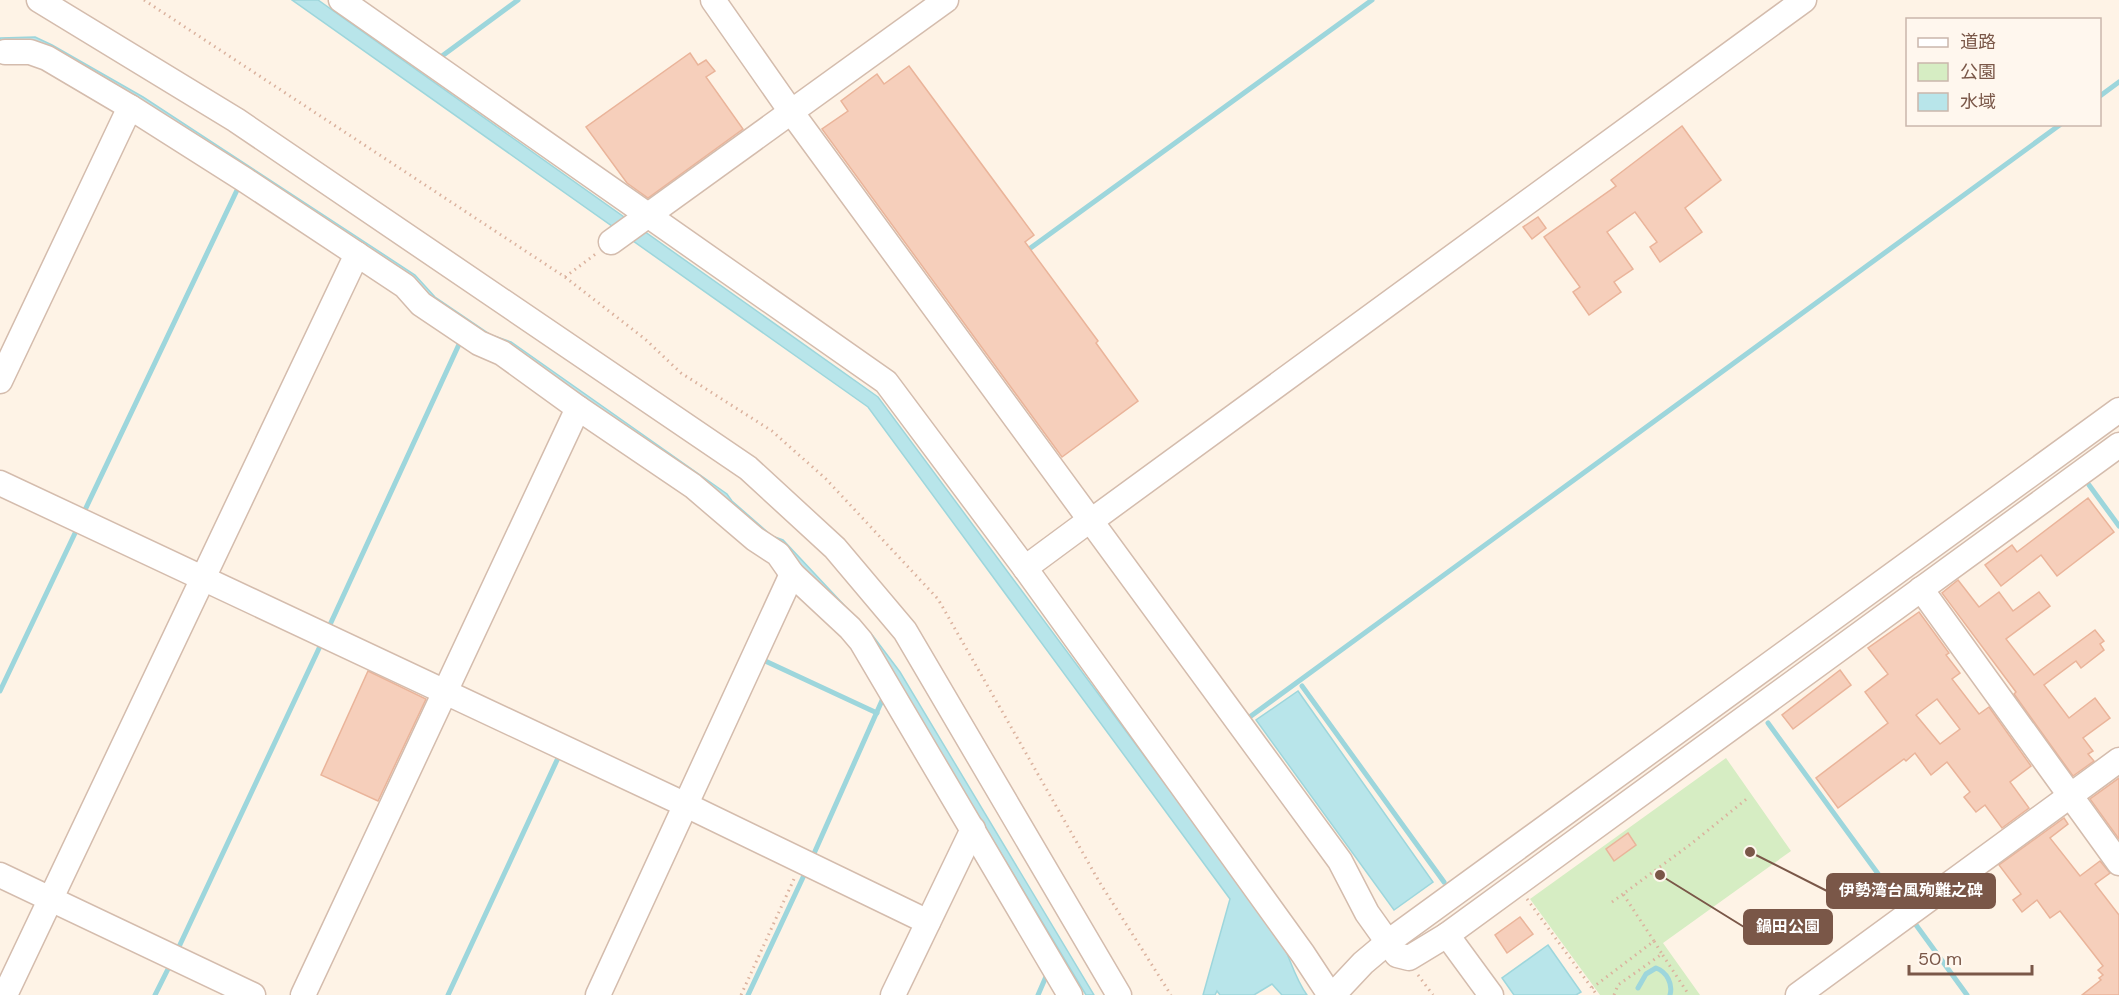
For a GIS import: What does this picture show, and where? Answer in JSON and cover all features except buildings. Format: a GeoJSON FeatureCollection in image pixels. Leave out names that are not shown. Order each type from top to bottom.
{"type":"FeatureCollection","features":[{"type":"Feature","properties":{"kind":"street"},"geometry":{"type":"LineString","coordinates":[[39,0],[236,120],[748,468],[788,503],[835,548],[905,631],[1119,995]]}},
{"type":"Feature","properties":{"kind":"street"},"geometry":{"type":"LineString","coordinates":[[340,0],[886,382],[1025,568],[1331,995],[1388,942],[2119,410]]}},
{"type":"Feature","properties":{"kind":"street"},"geometry":{"type":"LineString","coordinates":[[712,0],[792,113],[1340,861],[1367,913],[1397,955],[1408,958],[1447,935],[2119,445]]}},
{"type":"Feature","properties":{"kind":"street"},"geometry":{"type":"LineString","coordinates":[[611,242],[946,0]]}},
{"type":"Feature","properties":{"kind":"street"},"geometry":{"type":"LineString","coordinates":[[1025,568],[1804,0]]}},
{"type":"Feature","properties":{"kind":"street"},"geometry":{"type":"LineString","coordinates":[[5,52],[30,52],[47,58],[130,107],[357,254],[405,286],[421,304],[479,343],[502,353],[693,486],[755,539],[778,554],[792,574],[861,641],[1070,995]]}},
{"type":"Feature","properties":{"kind":"street"},"geometry":{"type":"LineString","coordinates":[[0,381],[130,107]]}},
{"type":"Feature","properties":{"kind":"street"},"geometry":{"type":"LineString","coordinates":[[6,995],[357,254]]}},
{"type":"Feature","properties":{"kind":"street"},"geometry":{"type":"LineString","coordinates":[[303,995],[578,408]]}},
{"type":"Feature","properties":{"kind":"street"},"geometry":{"type":"LineString","coordinates":[[0,483],[687,805],[928,922]]}},
{"type":"Feature","properties":{"kind":"street"},"geometry":{"type":"LineString","coordinates":[[598,995],[792,574]]}},
{"type":"Feature","properties":{"kind":"street"},"geometry":{"type":"LineString","coordinates":[[1922,590],[2119,863]]}},
{"type":"Feature","properties":{"kind":"street"},"geometry":{"type":"LineString","coordinates":[[1802,994],[2119,760]]}},
{"type":"Feature","properties":{"kind":"street"},"geometry":{"type":"LineString","coordinates":[[893,995],[973,829]]}},
{"type":"Feature","properties":{"kind":"street"},"geometry":{"type":"LineString","coordinates":[[0,875],[253,995]]}},
{"type":"Feature","properties":{"kind":"street"},"geometry":{"type":"LineString","coordinates":[[1447,935],[1491,995]]}},
{"type":"Feature","properties":{"kind":"path"},"geometry":{"type":"LineString","coordinates":[[565,277],[611,242]]}},
{"type":"Feature","properties":{"kind":"path"},"geometry":{"type":"LineString","coordinates":[[1612,902],[1691,844],[1749,797]]}},
{"type":"Feature","properties":{"kind":"path"},"geometry":{"type":"LineString","coordinates":[[741,995],[802,861]]}},
{"type":"Feature","properties":{"kind":"path"},"geometry":{"type":"LineString","coordinates":[[1623,894],[1689,995]]}},
{"type":"Feature","properties":{"kind":"path"},"geometry":{"type":"LineString","coordinates":[[1526,898],[1597,995]]}},
{"type":"Feature","properties":{"kind":"path"},"geometry":{"type":"LineString","coordinates":[[1592,988],[1654,941]]}},
{"type":"Feature","properties":{"kind":"path"},"geometry":{"type":"LineString","coordinates":[[1614,995],[1617,985],[1662,954]]}},
{"type":"Feature","properties":{"kind":"green space"},"geometry":{"type":"Polygon","coordinates":[[[1726,758],[1791,851],[1663,943],[1700,995],[1600,995],[1530,899],[1726,758]]]}},
{"type":"Feature","properties":{"kind":"water"},"geometry":{"type":"Polygon","coordinates":[[[292,0],[318,0],[878,397],[1281,940],[1307,995],[1282,995],[1272,984],[1254,995],[1220,995],[1217,991],[1215,995],[1203,995],[1230,899],[868,407],[292,0]]]}},
{"type":"Feature","properties":{"kind":"water"},"geometry":{"type":"Polygon","coordinates":[[[35,37],[143,97],[415,275],[435,297],[491,335],[511,342],[727,494],[772,536],[783,540],[873,636],[900,672],[1094,995],[1086,995],[891,670],[778,548],[132,103],[0,47],[0,38],[35,37]]]}},
{"type":"Feature","properties":{"kind":"water"},"geometry":{"type":"Polygon","coordinates":[[[1298,691],[1433,882],[1394,910],[1256,720],[1298,691]]]}},
{"type":"Feature","properties":{"kind":"water"},"geometry":{"type":"Polygon","coordinates":[[[1548,945],[1581,992],[1576,995],[1514,995],[1502,978],[1548,945]]]}},
{"type":"Feature","properties":{"kind":"waterway"},"geometry":{"type":"LineString","coordinates":[[438,59],[518,0]]}},
{"type":"Feature","properties":{"kind":"waterway"},"geometry":{"type":"LineString","coordinates":[[1025,252],[1372,0]]}},
{"type":"Feature","properties":{"kind":"waterway"},"geometry":{"type":"LineString","coordinates":[[2101,95],[2119,82]]}},
{"type":"Feature","properties":{"kind":"waterway"},"geometry":{"type":"LineString","coordinates":[[1251,716],[2058,126]]}},
{"type":"Feature","properties":{"kind":"waterway"},"geometry":{"type":"LineString","coordinates":[[84,512],[239,186]]}},
{"type":"Feature","properties":{"kind":"waterway"},"geometry":{"type":"LineString","coordinates":[[328,629],[461,340]]}},
{"type":"Feature","properties":{"kind":"waterway"},"geometry":{"type":"LineString","coordinates":[[2089,485],[2119,526]]}},
{"type":"Feature","properties":{"kind":"waterway"},"geometry":{"type":"LineString","coordinates":[[0,691],[77,529]]}},
{"type":"Feature","properties":{"kind":"waterway"},"geometry":{"type":"LineString","coordinates":[[177,951],[322,642]]}},
{"type":"Feature","properties":{"kind":"waterway"},"geometry":{"type":"LineString","coordinates":[[761,659],[877,713]]}},
{"type":"Feature","properties":{"kind":"waterway"},"geometry":{"type":"LineString","coordinates":[[1302,686],[1444,882]]}},
{"type":"Feature","properties":{"kind":"waterway"},"geometry":{"type":"LineString","coordinates":[[812,858],[884,696]]}},
{"type":"Feature","properties":{"kind":"waterway"},"geometry":{"type":"LineString","coordinates":[[1768,723],[1903,908]]}},
{"type":"Feature","properties":{"kind":"waterway"},"geometry":{"type":"LineString","coordinates":[[448,995],[558,758]]}},
{"type":"Feature","properties":{"kind":"waterway"},"geometry":{"type":"LineString","coordinates":[[748,995],[806,871]]}},
{"type":"Feature","properties":{"kind":"waterway"},"geometry":{"type":"LineString","coordinates":[[1911,918],[1967,995]]}},
{"type":"Feature","properties":{"kind":"waterway"},"geometry":{"type":"LineString","coordinates":[[155,995],[170,965]]}},
{"type":"Feature","properties":{"kind":"waterway"},"geometry":{"type":"LineString","coordinates":[[1638,988],[1646,974],[1656,968],[1668,979],[1671,987],[1670,995]]}},
{"type":"Feature","properties":{"kind":"waterway"},"geometry":{"type":"LineString","coordinates":[[1038,995],[1048,972]]}},
{"type":"Feature","properties":{"kind":"place","name":"伊勢湾台風殉難之碑"},"geometry":{"type":"Point","coordinates":[1750,852]}},
{"type":"Feature","properties":{"kind":"place","name":"鍋田公園"},"geometry":{"type":"Point","coordinates":[1660,875]}}]}
